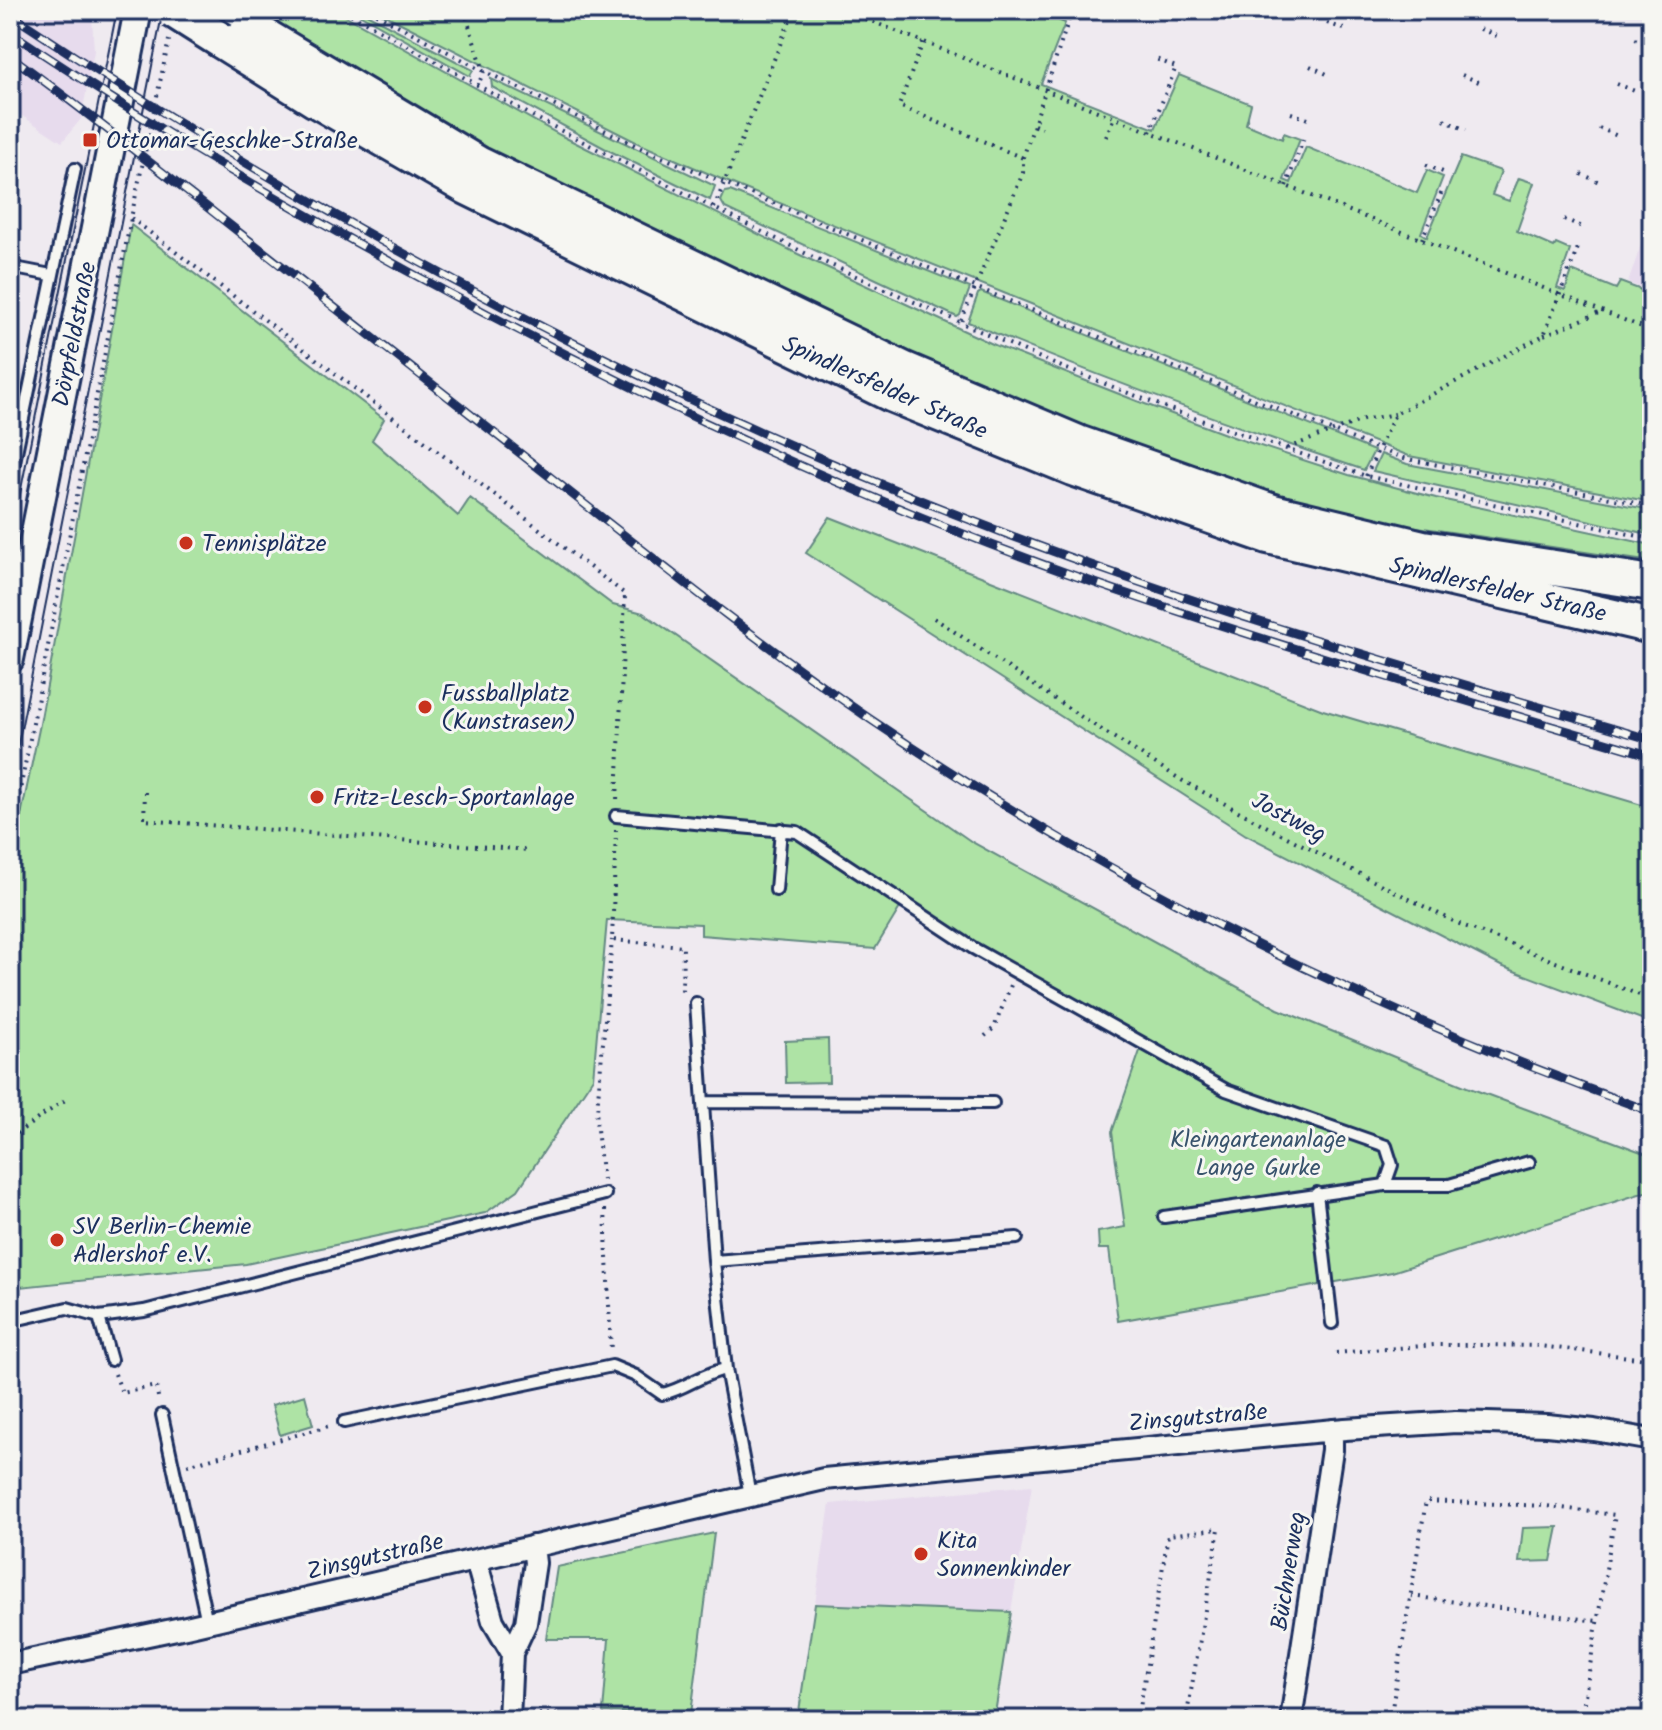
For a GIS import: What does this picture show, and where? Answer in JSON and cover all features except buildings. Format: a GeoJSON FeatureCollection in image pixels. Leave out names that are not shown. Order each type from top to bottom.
{"type":"FeatureCollection","features":[{"type":"Feature","properties":{"kind":"highway","name":"Spindlersfelder Straße"},"geometry":{"type":"LineString","coordinates":[[171,24],[224,22],[478,164],[905,370],[1078,443],[1273,512],[1423,548],[1652,583]]}},
{"type":"Feature","properties":{"kind":"highway","name":"Spindlersfelder Straße"},"geometry":{"type":"LineString","coordinates":[[224,22],[316,100],[467,187],[893,395],[1073,468],[1268,536],[1652,626]]}},
{"type":"Feature","properties":{"kind":"street","name":"Dörpfeldstraße"},"geometry":{"type":"LineString","coordinates":[[10,659],[138,10]]}},
{"type":"Feature","properties":{"kind":"street","name":"Zinsgutstraße"},"geometry":{"type":"LineString","coordinates":[[10,1664],[207,1622],[824,1479],[1332,1430],[1471,1422],[1563,1427],[1652,1440]]}},
{"type":"Feature","properties":{"kind":"street","name":"Büchnerweg"},"geometry":{"type":"LineString","coordinates":[[1291,1720],[1332,1450],[1332,1430]]}},
{"type":"Feature","properties":{"kind":"street"},"geometry":{"type":"LineString","coordinates":[[509,1720],[512,1653],[526,1623],[535,1563],[533,1546]]}},
{"type":"Feature","properties":{"kind":"street"},"geometry":{"type":"LineString","coordinates":[[476,1560],[493,1621],[512,1653]]}},
{"type":"Feature","properties":{"kind":"lane","name":"Dörpfeldstraße"},"geometry":{"type":"LineString","coordinates":[[10,481],[75,169]]}},
{"type":"Feature","properties":{"kind":"lane"},"geometry":{"type":"LineString","coordinates":[[10,267],[51,275]]}},
{"type":"Feature","properties":{"kind":"lane"},"geometry":{"type":"LineString","coordinates":[[616,816],[797,832],[973,948],[1226,1090],[1386,1146],[1392,1165],[1385,1185]]}},
{"type":"Feature","properties":{"kind":"lane"},"geometry":{"type":"LineString","coordinates":[[776,890],[781,829]]}},
{"type":"Feature","properties":{"kind":"lane"},"geometry":{"type":"LineString","coordinates":[[696,1003],[714,1261],[726,1369],[750,1495]]}},
{"type":"Feature","properties":{"kind":"lane"},"geometry":{"type":"LineString","coordinates":[[703,1102],[993,1103]]}},
{"type":"Feature","properties":{"kind":"lane"},"geometry":{"type":"LineString","coordinates":[[1164,1217],[1385,1185],[1449,1185],[1529,1162]]}},
{"type":"Feature","properties":{"kind":"lane"},"geometry":{"type":"LineString","coordinates":[[1317,1193],[1332,1323]]}},
{"type":"Feature","properties":{"kind":"lane"},"geometry":{"type":"LineString","coordinates":[[10,1321],[67,1308],[99,1317],[144,1311],[605,1194]]}},
{"type":"Feature","properties":{"kind":"lane"},"geometry":{"type":"LineString","coordinates":[[714,1261],[1017,1238]]}},
{"type":"Feature","properties":{"kind":"lane"},"geometry":{"type":"LineString","coordinates":[[99,1317],[111,1360]]}},
{"type":"Feature","properties":{"kind":"lane"},"geometry":{"type":"LineString","coordinates":[[344,1422],[612,1366],[636,1376],[662,1394],[680,1390],[707,1372],[726,1369]]}},
{"type":"Feature","properties":{"kind":"lane"},"geometry":{"type":"LineString","coordinates":[[162,1415],[207,1622]]}},
{"type":"Feature","properties":{"kind":"path"},"geometry":{"type":"LineString","coordinates":[[344,10],[478,85],[714,208],[960,324],[1180,413],[1366,476],[1652,539]]}},
{"type":"Feature","properties":{"kind":"path"},"geometry":{"type":"LineString","coordinates":[[369,10],[645,150],[1378,449],[1407,459],[1652,506]]}},
{"type":"Feature","properties":{"kind":"path"},"geometry":{"type":"LineString","coordinates":[[464,10],[484,71],[478,85]]}},
{"type":"Feature","properties":{"kind":"path"},"geometry":{"type":"LineString","coordinates":[[714,208],[794,10]]}},
{"type":"Feature","properties":{"kind":"path"},"geometry":{"type":"LineString","coordinates":[[843,10],[1652,331]]}},
{"type":"Feature","properties":{"kind":"path"},"geometry":{"type":"LineString","coordinates":[[960,324],[1023,173],[1023,158],[1072,10]]}},
{"type":"Feature","properties":{"kind":"path"},"geometry":{"type":"LineString","coordinates":[[1171,13],[1193,22]]}},
{"type":"Feature","properties":{"kind":"path"},"geometry":{"type":"LineString","coordinates":[[1327,23],[1347,30]]}},
{"type":"Feature","properties":{"kind":"path"},"geometry":{"type":"LineString","coordinates":[[10,842],[171,24]]}},
{"type":"Feature","properties":{"kind":"path"},"geometry":{"type":"LineString","coordinates":[[1480,29],[1502,38]]}},
{"type":"Feature","properties":{"kind":"path"},"geometry":{"type":"LineString","coordinates":[[1635,39],[1652,46]]}},
{"type":"Feature","properties":{"kind":"path"},"geometry":{"type":"LineString","coordinates":[[924,42],[899,106],[1023,158]]}},
{"type":"Feature","properties":{"kind":"path"},"geometry":{"type":"LineString","coordinates":[[1150,132],[1176,67],[1153,58]]}},
{"type":"Feature","properties":{"kind":"path"},"geometry":{"type":"LineString","coordinates":[[1310,66],[1329,75]]}},
{"type":"Feature","properties":{"kind":"path"},"geometry":{"type":"LineString","coordinates":[[1462,75],[1484,84]]}},
{"type":"Feature","properties":{"kind":"path"},"geometry":{"type":"LineString","coordinates":[[1617,84],[1637,92]]}},
{"type":"Feature","properties":{"kind":"path"},"geometry":{"type":"LineString","coordinates":[[1291,113],[1311,120]]}},
{"type":"Feature","properties":{"kind":"path"},"geometry":{"type":"LineString","coordinates":[[1106,137],[1114,117]]}},
{"type":"Feature","properties":{"kind":"path"},"geometry":{"type":"LineString","coordinates":[[1444,120],[1466,130]]}},
{"type":"Feature","properties":{"kind":"path"},"geometry":{"type":"LineString","coordinates":[[1034,125],[1042,128]]}},
{"type":"Feature","properties":{"kind":"path"},"geometry":{"type":"LineString","coordinates":[[1599,128],[1620,137]]}},
{"type":"Feature","properties":{"kind":"path"},"geometry":{"type":"LineString","coordinates":[[1286,186],[1305,135]]}},
{"type":"Feature","properties":{"kind":"path"},"geometry":{"type":"LineString","coordinates":[[1426,165],[1448,174]]}},
{"type":"Feature","properties":{"kind":"path"},"geometry":{"type":"LineString","coordinates":[[1581,174],[1602,183]]}},
{"type":"Feature","properties":{"kind":"path"},"geometry":{"type":"LineString","coordinates":[[1422,239],[1443,189]]}},
{"type":"Feature","properties":{"kind":"path"},"geometry":{"type":"LineString","coordinates":[[131,218],[625,594],[607,1004]]}},
{"type":"Feature","properties":{"kind":"path"},"geometry":{"type":"LineString","coordinates":[[1564,219],[1585,228]]}},
{"type":"Feature","properties":{"kind":"path"},"geometry":{"type":"LineString","coordinates":[[1544,335],[1579,245]]}},
{"type":"Feature","properties":{"kind":"path"},"geometry":{"type":"LineString","coordinates":[[1284,449],[1363,420],[1395,414],[1544,335],[1603,311]]}},
{"type":"Feature","properties":{"kind":"path"},"geometry":{"type":"LineString","coordinates":[[1366,476],[1395,414]]}},
{"type":"Feature","properties":{"kind":"path","name":"Jostweg"},"geometry":{"type":"LineString","coordinates":[[934,618],[1159,766],[1275,831],[1457,923],[1652,1000]]}},
{"type":"Feature","properties":{"kind":"path"},"geometry":{"type":"LineString","coordinates":[[145,792],[144,820],[528,850]]}},
{"type":"Feature","properties":{"kind":"path"},"geometry":{"type":"LineString","coordinates":[[612,940],[683,946],[682,993],[696,1003]]}},
{"type":"Feature","properties":{"kind":"path"},"geometry":{"type":"LineString","coordinates":[[985,1036],[994,1028],[1016,971]]}},
{"type":"Feature","properties":{"kind":"path"},"geometry":{"type":"LineString","coordinates":[[10,1138],[68,1098]]}},
{"type":"Feature","properties":{"kind":"path"},"geometry":{"type":"LineString","coordinates":[[1336,1353],[1435,1345],[1540,1346],[1646,1359],[1652,1352]]}},
{"type":"Feature","properties":{"kind":"path"},"geometry":{"type":"LineString","coordinates":[[111,1360],[122,1393],[156,1386],[162,1415]]}},
{"type":"Feature","properties":{"kind":"path"},"geometry":{"type":"LineString","coordinates":[[173,1469],[344,1422]]}},
{"type":"Feature","properties":{"kind":"path"},"geometry":{"type":"LineString","coordinates":[[1390,1720],[1426,1501],[1546,1506],[1615,1515],[1582,1717],[1595,1716]]}},
{"type":"Feature","properties":{"kind":"path"},"geometry":{"type":"LineString","coordinates":[[1138,1720],[1168,1535],[1219,1529],[1186,1720]]}},
{"type":"Feature","properties":{"kind":"path"},"geometry":{"type":"LineString","coordinates":[[1411,1596],[1597,1621]]}},
{"type":"Feature","properties":{"kind":"path"},"geometry":{"type":"LineString","coordinates":[[531,1714],[718,1720]]}},
{"type":"Feature","properties":{"kind":"shaded area"},"geometry":{"type":"Polygon","coordinates":[[[10,10],[81,10],[92,17],[94,51],[81,119],[62,142],[10,108],[10,10]]]}},
{"type":"Feature","properties":{"kind":"shaded area"},"geometry":{"type":"Polygon","coordinates":[[[1652,212],[1652,292],[1628,283],[1652,212]]]}},
{"type":"Feature","properties":{"kind":"shaded area","name":"Kita Sonnenkinder"},"geometry":{"type":"Polygon","coordinates":[[[1032,1485],[1011,1612],[815,1604],[830,1504],[1032,1485]]]}},
{"type":"Feature","properties":{"kind":"green space"},"geometry":{"type":"Polygon","coordinates":[[[248,10],[335,10],[560,135],[798,254],[997,346],[1236,438],[1349,475],[1436,498],[1652,545],[1652,562],[1410,526],[1303,502],[1177,461],[947,375],[502,160],[248,10]]]}},
{"type":"Feature","properties":{"kind":"green space"},"geometry":{"type":"Polygon","coordinates":[[[352,10],[359,10],[473,70],[470,76],[352,10]]]}},
{"type":"Feature","properties":{"kind":"green space"},"geometry":{"type":"Polygon","coordinates":[[[375,10],[1034,10],[1065,23],[1041,84],[1155,129],[1179,75],[1251,104],[1246,124],[1282,139],[1284,133],[1300,139],[1284,180],[1291,183],[1306,147],[1417,193],[1427,170],[1443,177],[1421,233],[1427,237],[1461,157],[1501,171],[1492,195],[1509,201],[1519,178],[1534,183],[1517,231],[1554,247],[1556,244],[1570,250],[1557,288],[1565,291],[1572,271],[1616,289],[1620,282],[1652,294],[1652,502],[1409,456],[735,185],[640,144],[375,10]]]}},
{"type":"Feature","properties":{"kind":"green space"},"geometry":{"type":"Polygon","coordinates":[[[491,79],[715,186],[710,200],[606,149],[492,87],[491,79]]]}},
{"type":"Feature","properties":{"kind":"green space"},"geometry":{"type":"Polygon","coordinates":[[[730,191],[970,288],[960,315],[957,317],[725,208],[721,201],[725,192],[730,191]]]}},
{"type":"Feature","properties":{"kind":"green space","name":"Fritz-Lesch-Sportanlage"},"geometry":{"type":"Polygon","coordinates":[[[131,225],[384,419],[372,440],[458,516],[470,498],[613,605],[643,613],[972,842],[1278,1009],[1467,1087],[1652,1156],[1652,1190],[1392,1272],[1118,1321],[1109,1249],[1099,1249],[1098,1232],[1125,1227],[1112,1132],[1141,1048],[1016,971],[901,906],[875,949],[701,935],[701,924],[607,920],[593,1078],[518,1190],[485,1213],[246,1264],[10,1288],[10,869],[40,724],[131,225]]]}},
{"type":"Feature","properties":{"kind":"green space"},"geometry":{"type":"Polygon","coordinates":[[[981,292],[1374,451],[1364,470],[1164,400],[1017,342],[968,322],[981,292]]]}},
{"type":"Feature","properties":{"kind":"green space"},"geometry":{"type":"Polygon","coordinates":[[[1381,454],[1407,464],[1652,510],[1652,535],[1373,471],[1381,454]]]}},
{"type":"Feature","properties":{"kind":"green space"},"geometry":{"type":"Polygon","coordinates":[[[830,517],[1323,710],[1652,808],[1652,1023],[1501,966],[1246,835],[806,553],[830,517]]]}},
{"type":"Feature","properties":{"kind":"green space"},"geometry":{"type":"Polygon","coordinates":[[[828,1039],[829,1082],[786,1083],[785,1041],[828,1039]]]}},
{"type":"Feature","properties":{"kind":"green space"},"geometry":{"type":"Polygon","coordinates":[[[305,1395],[313,1425],[280,1435],[272,1405],[305,1395]]]}},
{"type":"Feature","properties":{"kind":"green space"},"geometry":{"type":"Polygon","coordinates":[[[1558,1527],[1551,1561],[1519,1562],[1523,1528],[1558,1527]]]}},
{"type":"Feature","properties":{"kind":"green space"},"geometry":{"type":"Polygon","coordinates":[[[714,1533],[691,1714],[603,1712],[609,1639],[546,1639],[557,1567],[714,1533]]]}},
{"type":"Feature","properties":{"kind":"green space"},"geometry":{"type":"Polygon","coordinates":[[[815,1604],[1011,1612],[994,1720],[798,1718],[815,1604]]]}},
{"type":"Feature","properties":{"kind":"tram line"},"geometry":{"type":"LineString","coordinates":[[10,544],[117,10]]}},
{"type":"Feature","properties":{"kind":"tram line"},"geometry":{"type":"LineString","coordinates":[[10,785],[163,10]]}},
{"type":"Feature","properties":{"kind":"railway"},"geometry":{"type":"LineString","coordinates":[[10,14],[247,164],[369,234],[618,365],[745,425],[1004,533],[1164,591],[1326,643],[1652,740]]}},
{"type":"Feature","properties":{"kind":"railway"},"geometry":{"type":"LineString","coordinates":[[10,32],[173,136],[397,265],[602,373],[830,479],[986,543],[1210,622],[1652,756]]}},
{"type":"Feature","properties":{"kind":"railway"},"geometry":{"type":"LineString","coordinates":[[10,56],[714,605],[830,691],[962,779],[1151,890],[1347,988],[1549,1074],[1652,1112]]}},
{"type":"Feature","properties":{"kind":"place","name":"Ottomar-Geschke-Straße"},"geometry":{"type":"Point","coordinates":[90,140]}},
{"type":"Feature","properties":{"kind":"place","name":"Tennisplätze"},"geometry":{"type":"Point","coordinates":[186,543]}},
{"type":"Feature","properties":{"kind":"place","name":"Fussballplatz (Kunstrasen)"},"geometry":{"type":"Point","coordinates":[425,707]}},
{"type":"Feature","properties":{"kind":"place","name":"Fritz-Lesch-Sportanlage"},"geometry":{"type":"Point","coordinates":[317,797]}},
{"type":"Feature","properties":{"kind":"place","name":"SV Berlin-Chemie Adlershof e.V."},"geometry":{"type":"Point","coordinates":[57,1240]}},
{"type":"Feature","properties":{"kind":"place","name":"Kita Sonnenkinder"},"geometry":{"type":"Point","coordinates":[921,1554]}},
{"type":"Feature","properties":{"kind":"park label","name":"Kleingartenanlage Lange Gurke"},"geometry":{"type":"Point","coordinates":[1258,1153]}}]}
